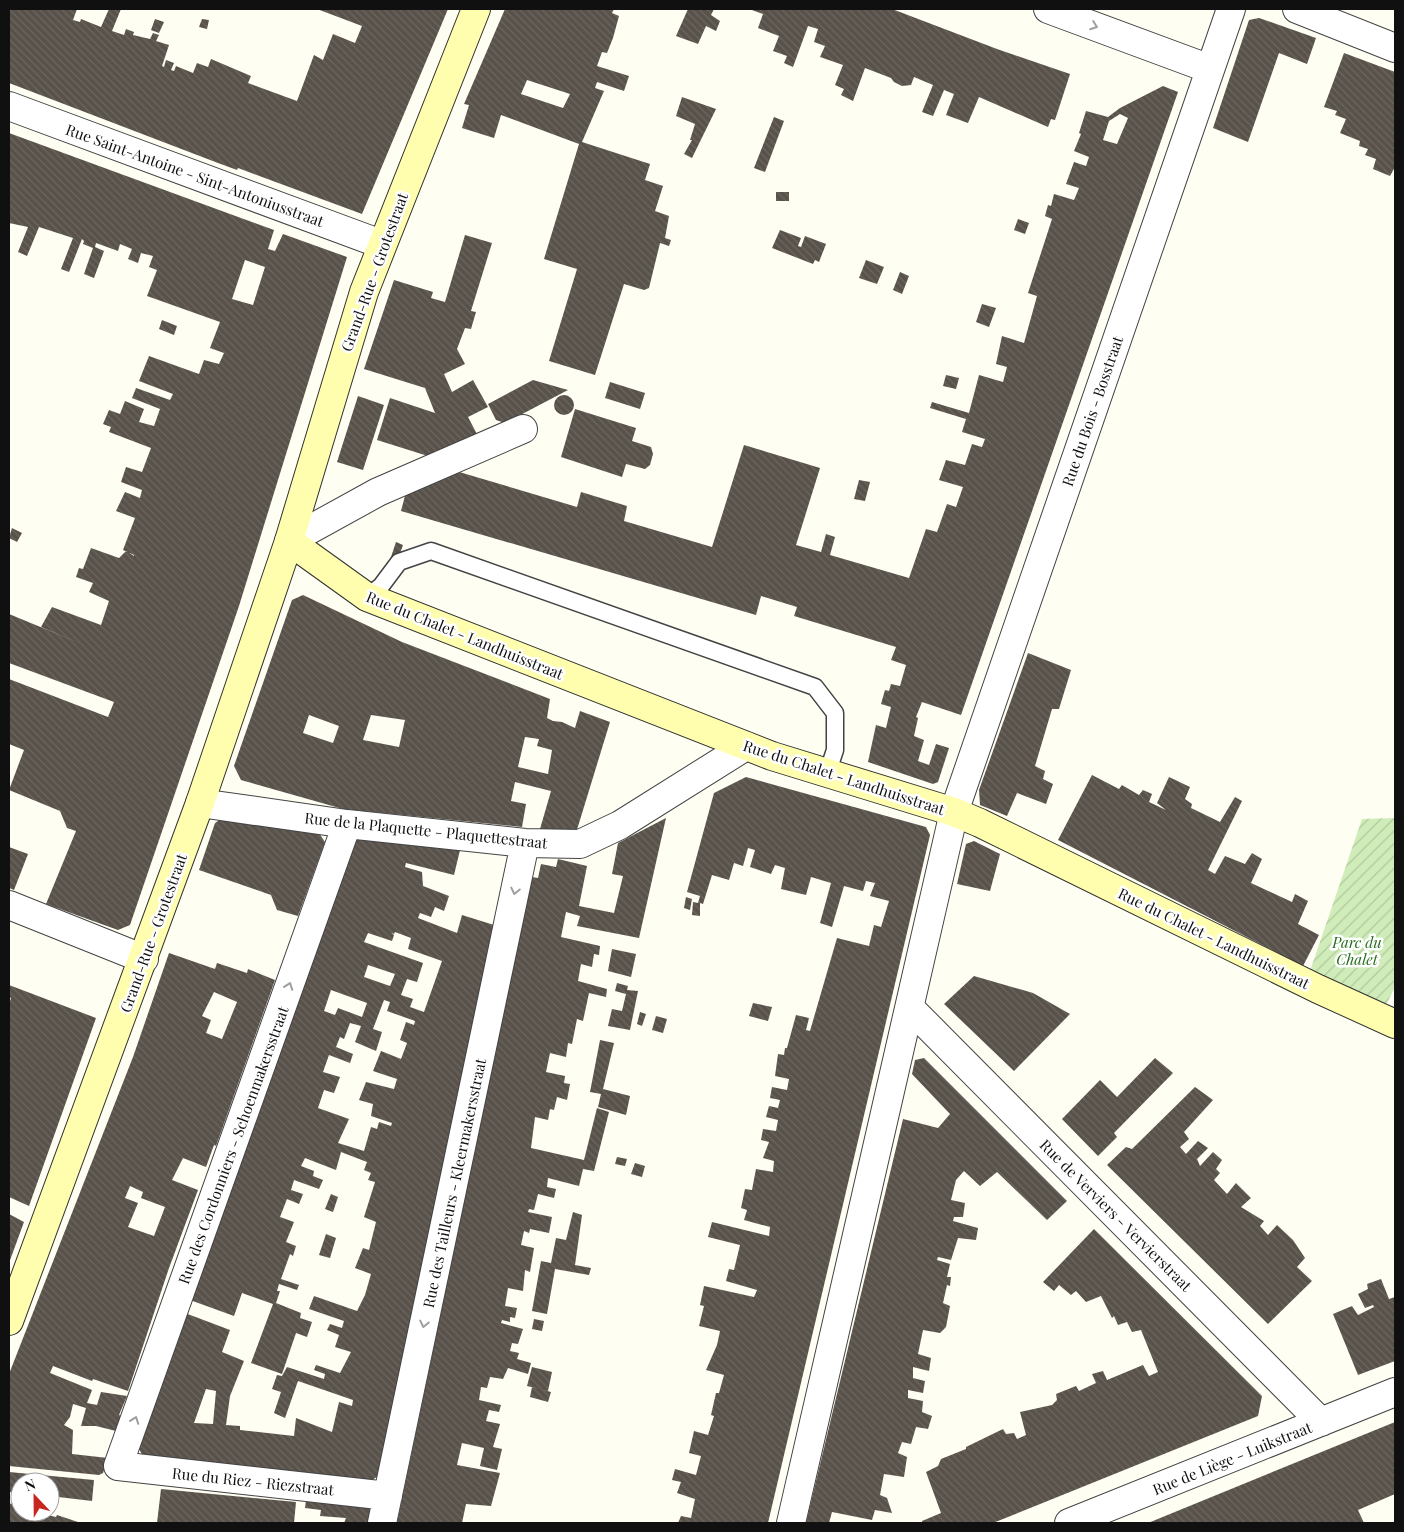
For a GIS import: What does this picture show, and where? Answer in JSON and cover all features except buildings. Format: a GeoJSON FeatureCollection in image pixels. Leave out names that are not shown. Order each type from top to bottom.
{"type":"FeatureCollection","features":[{"type":"Feature","properties":{"kind":"main road","name":"Grand-Rue - Grotestraat"},"geometry":{"type":"LineString","coordinates":[[9,1321],[200,803],[289,542],[354,318],[476,9]]}},
{"type":"Feature","properties":{"kind":"main road","name":"Rue du Chalet - Landhuisstraat"},"geometry":{"type":"LineString","coordinates":[[289,542],[367,597],[746,746],[827,774],[954,812],[1002,833],[1309,984],[1395,1024]]}},
{"type":"Feature","properties":{"kind":"street"},"geometry":{"type":"LineString","coordinates":[[1048,9],[1210,69]]}},
{"type":"Feature","properties":{"kind":"street","name":"Rue du Bois - Bosstraat"},"geometry":{"type":"LineString","coordinates":[[791,1523],[954,812],[1231,9]]}},
{"type":"Feature","properties":{"kind":"street"},"geometry":{"type":"LineString","coordinates":[[1297,9],[1395,48]]}},
{"type":"Feature","properties":{"kind":"street","name":"Rue Saint-Antoine - Sint-Antoniusstraat"},"geometry":{"type":"LineString","coordinates":[[9,106],[382,244]]}},
{"type":"Feature","properties":{"kind":"street"},"geometry":{"type":"LineString","coordinates":[[289,542],[378,492],[523,429]]}},
{"type":"Feature","properties":{"kind":"street","name":"Rue de la Plaquette - Plaquettestraat"},"geometry":{"type":"LineString","coordinates":[[200,803],[347,824],[525,843],[580,844],[620,825],[746,746]]}},
{"type":"Feature","properties":{"kind":"street","name":"Rue des Cordonniers - Schoenmakersstraat"},"geometry":{"type":"LineString","coordinates":[[118,1466],[347,824]]}},
{"type":"Feature","properties":{"kind":"street","name":"Rue des Tailleurs - Kleermakersstraat"},"geometry":{"type":"LineString","coordinates":[[382,1523],[525,843]]}},
{"type":"Feature","properties":{"kind":"street"},"geometry":{"type":"LineString","coordinates":[[9,905],[144,959]]}},
{"type":"Feature","properties":{"kind":"street","name":"Rue de Verviers - Vervierstraat"},"geometry":{"type":"LineString","coordinates":[[910,1008],[1321,1422]]}},
{"type":"Feature","properties":{"kind":"street","name":"Rue de Liège - Luikstraat"},"geometry":{"type":"LineString","coordinates":[[1069,1523],[1395,1392]]}},
{"type":"Feature","properties":{"kind":"street","name":"Rue du Riez - Riezstraat"},"geometry":{"type":"LineString","coordinates":[[118,1466],[388,1496]]}},
{"type":"Feature","properties":{"kind":"lane"},"geometry":{"type":"LineString","coordinates":[[367,597],[381,586],[399,562],[431,551],[815,687],[835,713],[835,750],[827,774]]}},
{"type":"Feature","properties":{"kind":"green space","name":"Parc du Chalet"},"geometry":{"type":"Polygon","coordinates":[[[1395,818],[1395,987],[1386,1005],[1310,971],[1362,819],[1395,818]]]}}]}
